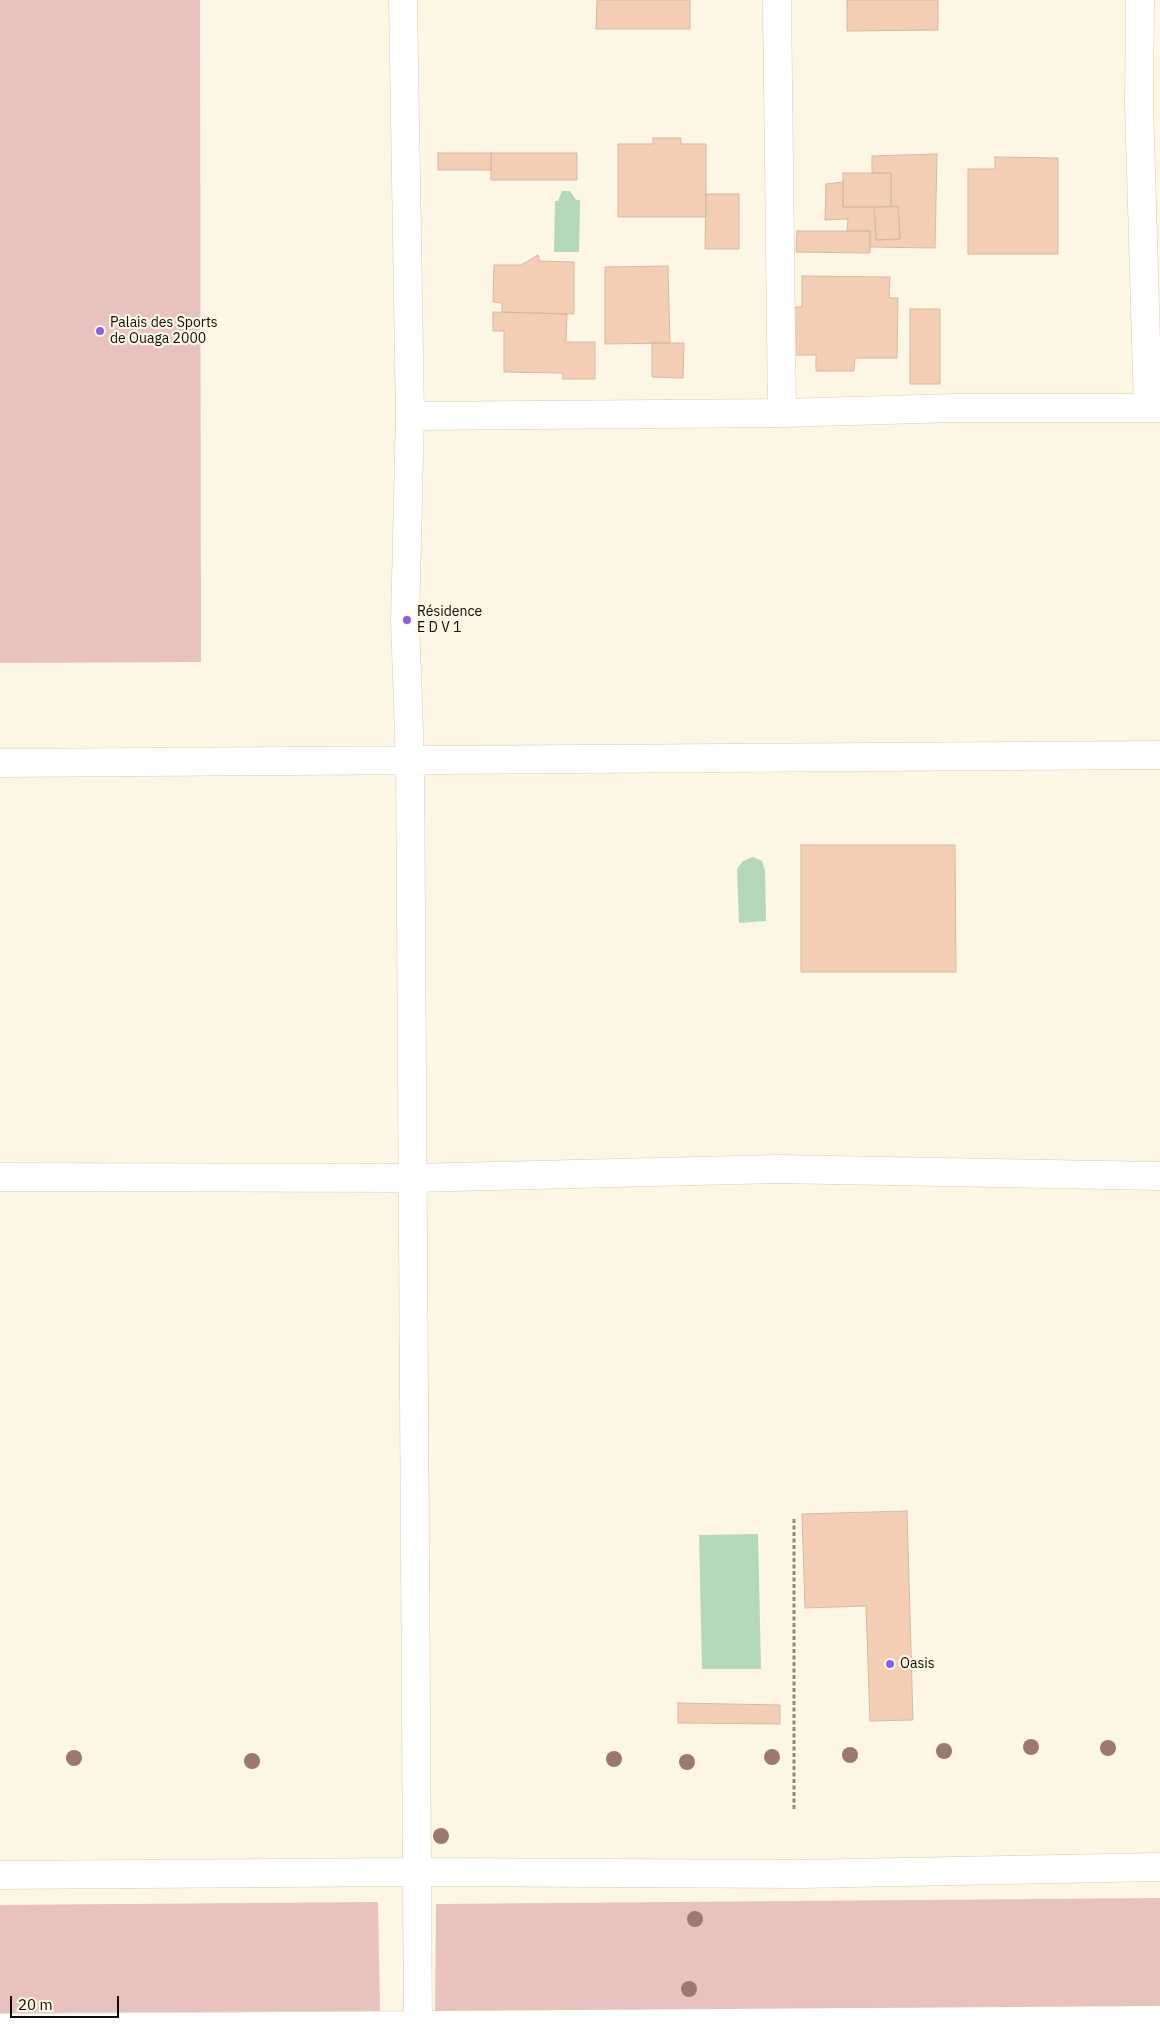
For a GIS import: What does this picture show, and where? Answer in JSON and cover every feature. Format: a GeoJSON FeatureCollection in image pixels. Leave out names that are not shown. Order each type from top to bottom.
{"type":"FeatureCollection","features":[{"type":"Feature","properties":{"kind":"street"},"geometry":{"type":"LineString","coordinates":[[403,0],[410,416],[405,622],[410,759],[418,2027]]}},
{"type":"Feature","properties":{"kind":"street"},"geometry":{"type":"LineString","coordinates":[[777,0],[782,413]]}},
{"type":"Feature","properties":{"kind":"street"},"geometry":{"type":"LineString","coordinates":[[410,416],[782,413],[957,408],[1154,408],[1139,104],[1140,0]]}},
{"type":"Feature","properties":{"kind":"street"},"geometry":{"type":"LineString","coordinates":[[0,763],[1160,754]]}},
{"type":"Feature","properties":{"kind":"street"},"geometry":{"type":"LineString","coordinates":[[0,1177],[413,1178],[776,1169],[1160,1176]]}},
{"type":"Feature","properties":{"kind":"street"},"geometry":{"type":"LineString","coordinates":[[0,1875],[417,1872],[800,1874],[1160,1867]]}},
{"type":"Feature","properties":{"kind":"street"},"geometry":{"type":"LineString","coordinates":[[0,2028],[418,2027],[1160,2020]]}},
{"type":"Feature","properties":{"kind":"path"},"geometry":{"type":"LineString","coordinates":[[794,1520],[794,1809]]}},
{"type":"Feature","properties":{"kind":"shaded area","name":"Palais des Sports de Ouaga 2000"},"geometry":{"type":"Polygon","coordinates":[[[0,0],[200,0],[201,662],[0,663],[0,0]]]}},
{"type":"Feature","properties":{"kind":"shaded area"},"geometry":{"type":"Polygon","coordinates":[[[562,191],[570,191],[576,200],[580,200],[579,252],[554,252],[555,201],[558,201],[562,191]]]}},
{"type":"Feature","properties":{"kind":"shaded area"},"geometry":{"type":"Polygon","coordinates":[[[753,857],[762,861],[765,870],[766,921],[739,923],[737,869],[743,861],[753,857]]]}},
{"type":"Feature","properties":{"kind":"shaded area"},"geometry":{"type":"Polygon","coordinates":[[[758,1534],[761,1669],[702,1669],[699,1535],[758,1534]]]}},
{"type":"Feature","properties":{"kind":"shaded area"},"geometry":{"type":"Polygon","coordinates":[[[1160,1898],[1160,2011],[435,2017],[436,1904],[1160,1898]]]}},
{"type":"Feature","properties":{"kind":"shaded area"},"geometry":{"type":"Polygon","coordinates":[[[378,1902],[380,2011],[0,2013],[0,1905],[378,1902]]]}},
{"type":"Feature","properties":{"kind":"building"},"geometry":{"type":"Polygon","coordinates":[[[597,0],[690,0],[690,29],[596,29],[597,0]]]}},
{"type":"Feature","properties":{"kind":"building"},"geometry":{"type":"Polygon","coordinates":[[[847,0],[938,0],[938,30],[847,31],[847,0]]]}},
{"type":"Feature","properties":{"kind":"building"},"geometry":{"type":"Polygon","coordinates":[[[653,138],[681,138],[681,144],[706,144],[706,217],[618,217],[618,144],[653,144],[653,138]]]}},
{"type":"Feature","properties":{"kind":"building"},"geometry":{"type":"Polygon","coordinates":[[[438,153],[491,153],[491,170],[438,170],[438,153]]]}},
{"type":"Feature","properties":{"kind":"building"},"geometry":{"type":"Polygon","coordinates":[[[491,153],[577,153],[577,180],[491,180],[491,153]]]}},
{"type":"Feature","properties":{"kind":"building"},"geometry":{"type":"Polygon","coordinates":[[[937,154],[935,248],[870,247],[870,231],[847,231],[848,219],[825,220],[826,184],[843,182],[843,207],[874,207],[876,240],[900,239],[898,206],[891,207],[891,173],[872,173],[872,156],[937,154]]]}},
{"type":"Feature","properties":{"kind":"building"},"geometry":{"type":"Polygon","coordinates":[[[995,157],[1058,158],[1058,254],[968,254],[968,169],[995,169],[995,157]]]}},
{"type":"Feature","properties":{"kind":"building"},"geometry":{"type":"Polygon","coordinates":[[[843,173],[891,173],[891,207],[843,207],[843,173]]]}},
{"type":"Feature","properties":{"kind":"building"},"geometry":{"type":"Polygon","coordinates":[[[706,194],[739,194],[739,249],[705,249],[706,194]]]}},
{"type":"Feature","properties":{"kind":"building"},"geometry":{"type":"Polygon","coordinates":[[[898,206],[900,239],[876,240],[874,207],[898,206]]]}},
{"type":"Feature","properties":{"kind":"building"},"geometry":{"type":"Polygon","coordinates":[[[797,231],[870,231],[870,253],[796,252],[797,231]]]}},
{"type":"Feature","properties":{"kind":"building"},"geometry":{"type":"Polygon","coordinates":[[[538,255],[540,261],[574,262],[574,314],[502,312],[502,303],[493,302],[494,265],[521,265],[538,255]]]}},
{"type":"Feature","properties":{"kind":"building"},"geometry":{"type":"Polygon","coordinates":[[[668,266],[670,343],[605,344],[605,267],[668,266]]]}},
{"type":"Feature","properties":{"kind":"building"},"geometry":{"type":"Polygon","coordinates":[[[802,276],[890,277],[889,298],[898,298],[897,358],[855,358],[854,371],[816,371],[816,355],[791,355],[791,307],[802,307],[802,276]]]}},
{"type":"Feature","properties":{"kind":"building"},"geometry":{"type":"Polygon","coordinates":[[[910,309],[940,309],[940,384],[910,384],[910,309]]]}},
{"type":"Feature","properties":{"kind":"building"},"geometry":{"type":"Polygon","coordinates":[[[493,312],[567,314],[566,342],[595,342],[595,379],[563,379],[563,373],[504,372],[504,331],[493,331],[493,312]]]}},
{"type":"Feature","properties":{"kind":"building"},"geometry":{"type":"Polygon","coordinates":[[[652,343],[684,343],[683,378],[652,377],[652,343]]]}},
{"type":"Feature","properties":{"kind":"building"},"geometry":{"type":"Polygon","coordinates":[[[801,845],[955,845],[956,972],[801,972],[801,845]]]}},
{"type":"Feature","properties":{"kind":"building","name":"Oasis"},"geometry":{"type":"Polygon","coordinates":[[[907,1511],[913,1720],[870,1721],[866,1606],[805,1608],[802,1514],[907,1511]]]}},
{"type":"Feature","properties":{"kind":"building"},"geometry":{"type":"Polygon","coordinates":[[[678,1703],[780,1705],[780,1724],[678,1723],[678,1703]]]}},
{"type":"Feature","properties":{"kind":"place","name":"Palais des Sports de Ouaga 2000"},"geometry":{"type":"Point","coordinates":[100,331]}},
{"type":"Feature","properties":{"kind":"place","name":"Résidence E D V 1"},"geometry":{"type":"Point","coordinates":[407,620]}},
{"type":"Feature","properties":{"kind":"place","name":"Oasis"},"geometry":{"type":"Point","coordinates":[890,1664]}}]}
